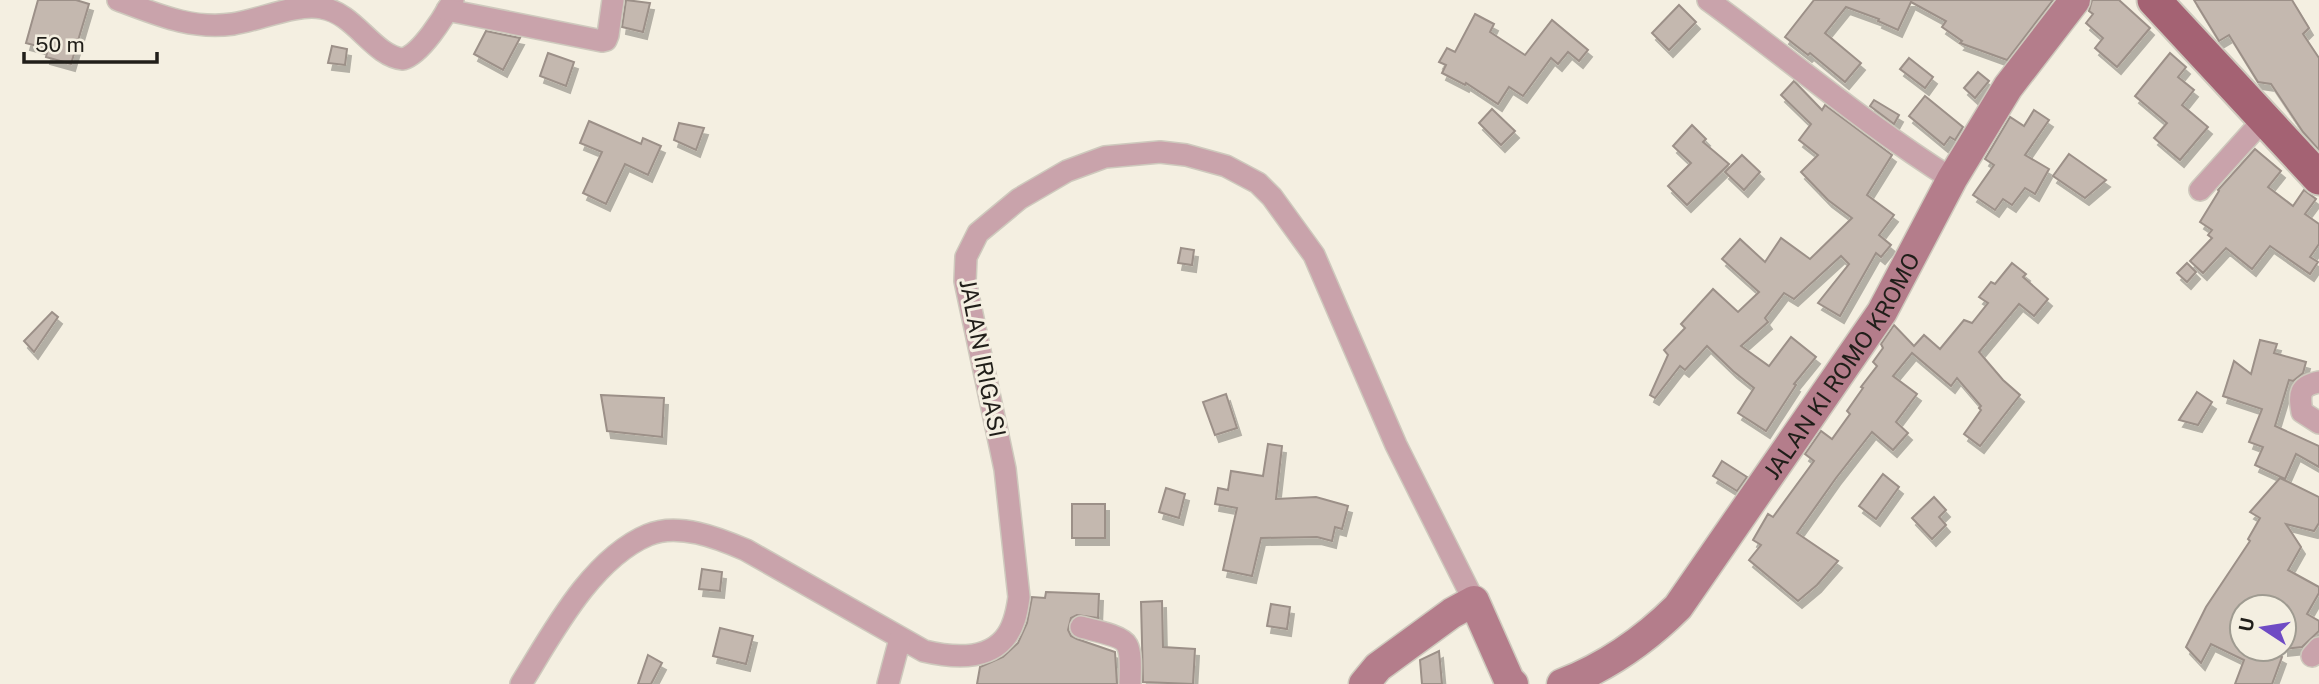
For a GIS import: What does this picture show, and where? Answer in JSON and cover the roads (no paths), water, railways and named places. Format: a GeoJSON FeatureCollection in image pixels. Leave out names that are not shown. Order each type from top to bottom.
{"type":"FeatureCollection","features":[{"type":"Feature","properties":{"kind":"main road"},"geometry":{"type":"LineString","coordinates":[[2154,0],[2319,178]]}},
{"type":"Feature","properties":{"kind":"street"},"geometry":{"type":"LineString","coordinates":[[118,0],[184,23],[216,26],[320,7],[347,19],[384,51],[400,59],[409,58],[415,53],[450,5],[602,41],[606,40],[608,35],[613,0]]}},
{"type":"Feature","properties":{"kind":"street"},"geometry":{"type":"LineString","coordinates":[[1708,0],[1899,146],[1952,179]]}},
{"type":"Feature","properties":{"kind":"street","name":"JALAN KI ROMO KROMO"},"geometry":{"type":"LineString","coordinates":[[1562,684],[1624,652],[1648,635],[1678,607],[1882,312],[1952,179],[2008,87],[2075,0]]}},
{"type":"Feature","properties":{"kind":"street"},"geometry":{"type":"LineString","coordinates":[[2200,190],[2264,119]]}},
{"type":"Feature","properties":{"kind":"street","name":"JALAN IRIGASI"},"geometry":{"type":"LineString","coordinates":[[521,684],[569,607],[592,579],[623,550],[649,535],[664,532],[698,534],[729,542],[924,651],[934,654],[976,654],[1004,640],[1016,617],[1019,597],[1004,469],[965,281],[966,257],[978,233],[1019,199],[1066,170],[1105,157],[1160,152],[1211,161],[1258,183],[1272,197],[1314,255],[1396,445],[1513,684]]}},
{"type":"Feature","properties":{"kind":"street"},"geometry":{"type":"LineString","coordinates":[[2319,382],[2304,388],[2299,398],[2302,412],[2319,423]]}},
{"type":"Feature","properties":{"kind":"street"},"geometry":{"type":"LineString","coordinates":[[1364,684],[1378,667],[1452,613],[1474,601]]}},
{"type":"Feature","properties":{"kind":"street"},"geometry":{"type":"LineString","coordinates":[[1081,627],[1125,642],[1128,648],[1130,684]]}},
{"type":"Feature","properties":{"kind":"street"},"geometry":{"type":"LineString","coordinates":[[888,684],[900,639]]}}]}
